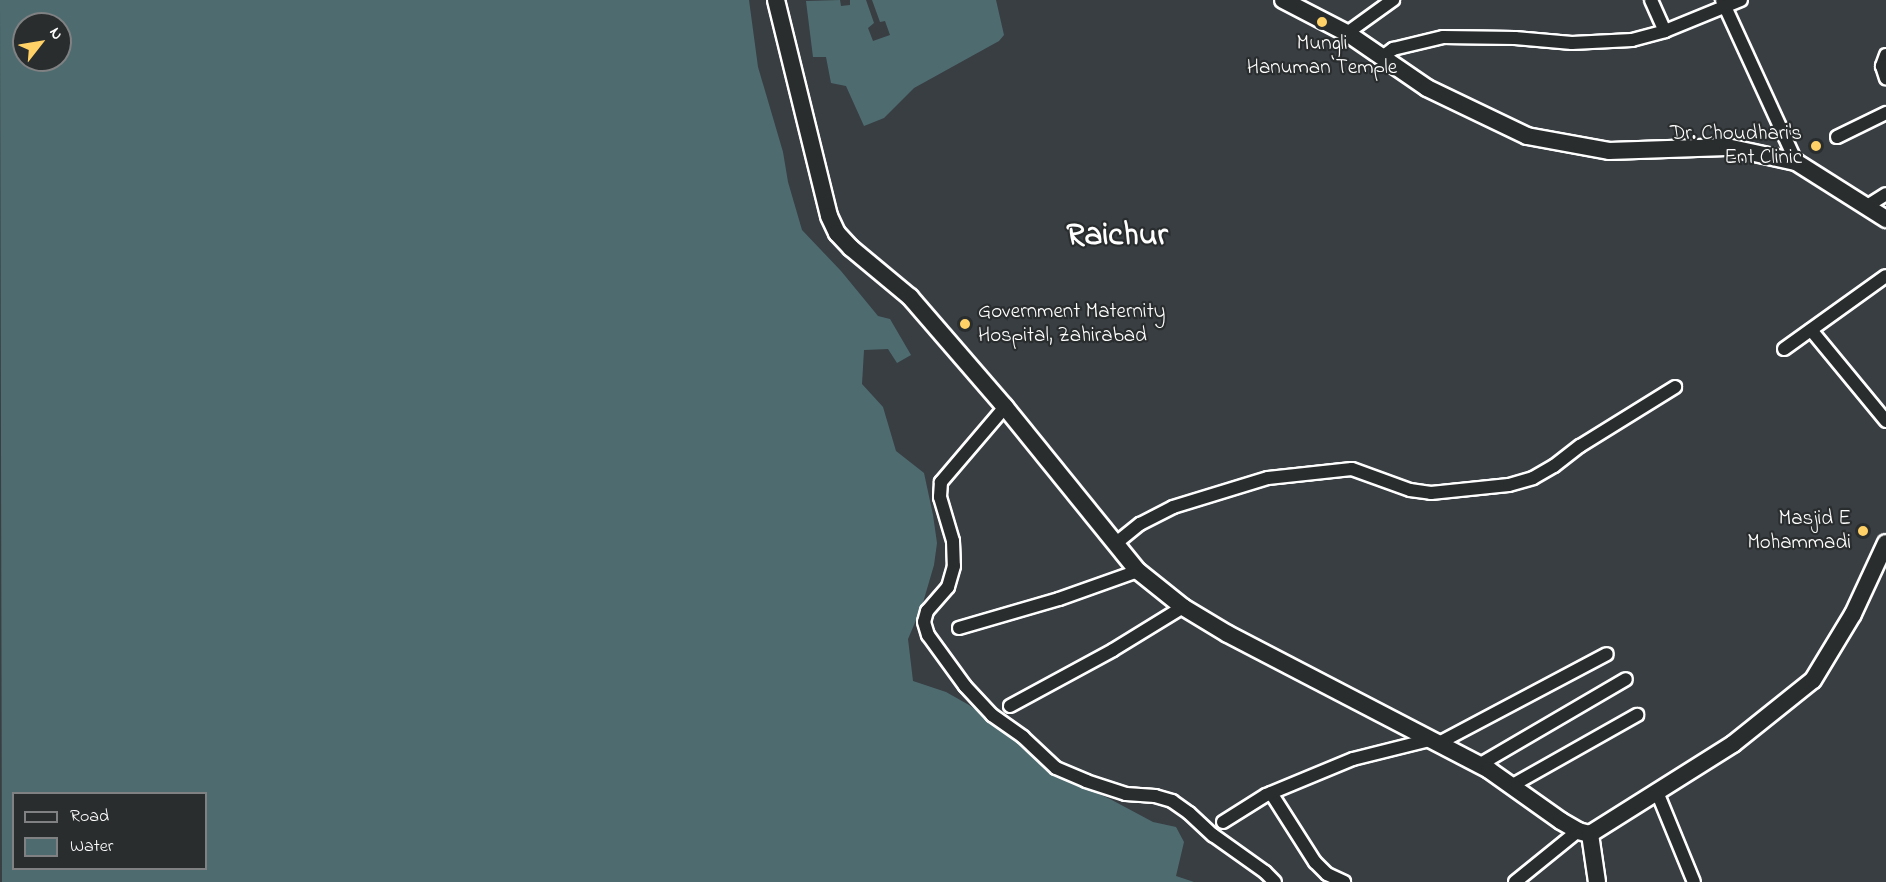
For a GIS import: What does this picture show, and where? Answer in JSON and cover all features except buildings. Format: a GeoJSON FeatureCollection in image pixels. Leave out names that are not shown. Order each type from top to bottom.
{"type":"FeatureCollection","features":[{"type":"Feature","properties":{"kind":"street"},"geometry":{"type":"LineString","coordinates":[[776,0],[829,216],[837,233],[851,248],[910,297],[1005,406],[1138,571],[1183,607],[1238,639],[1479,765],[1584,832],[1597,882]]}},
{"type":"Feature","properties":{"kind":"street"},"geometry":{"type":"LineString","coordinates":[[1283,0],[1347,33],[1427,88],[1527,136],[1609,151],[1727,147],[1796,162],[1886,219]]}},
{"type":"Feature","properties":{"kind":"street"},"geometry":{"type":"LineString","coordinates":[[1347,33],[1393,0]]}},
{"type":"Feature","properties":{"kind":"street"},"geometry":{"type":"LineString","coordinates":[[1651,0],[1665,31]]}},
{"type":"Feature","properties":{"kind":"street"},"geometry":{"type":"LineString","coordinates":[[1382,57],[1393,49],[1443,37],[1515,38],[1572,44],[1632,40],[1665,31],[1723,3],[1741,0]]}},
{"type":"Feature","properties":{"kind":"street"},"geometry":{"type":"LineString","coordinates":[[1723,3],[1796,162]]}},
{"type":"Feature","properties":{"kind":"street"},"geometry":{"type":"LineString","coordinates":[[1886,55],[1882,66],[1886,78]]}},
{"type":"Feature","properties":{"kind":"street"},"geometry":{"type":"LineString","coordinates":[[1837,137],[1886,113]]}},
{"type":"Feature","properties":{"kind":"street"},"geometry":{"type":"LineString","coordinates":[[1867,206],[1886,194]]}},
{"type":"Feature","properties":{"kind":"street"},"geometry":{"type":"LineString","coordinates":[[1784,349],[1886,276]]}},
{"type":"Feature","properties":{"kind":"street"},"geometry":{"type":"LineString","coordinates":[[1811,330],[1886,421]]}},
{"type":"Feature","properties":{"kind":"street"},"geometry":{"type":"LineString","coordinates":[[1115,544],[1140,524],[1173,507],[1268,478],[1352,470],[1410,490],[1431,493],[1509,485],[1533,477],[1554,466],[1580,446],[1675,387]]}},
{"type":"Feature","properties":{"kind":"street"},"geometry":{"type":"LineString","coordinates":[[1005,406],[941,482],[940,497],[953,541],[954,566],[948,587],[927,611],[924,622],[928,635],[965,686],[992,715],[1023,737],[1056,768],[1126,794],[1155,796],[1172,801],[1275,882]]}},
{"type":"Feature","properties":{"kind":"street"},"geometry":{"type":"LineString","coordinates":[[1515,882],[1584,832],[1657,792],[1733,744],[1813,680],[1852,614],[1886,543]]}},
{"type":"Feature","properties":{"kind":"street"},"geometry":{"type":"LineString","coordinates":[[958,628],[1059,599],[1138,571]]}},
{"type":"Feature","properties":{"kind":"street"},"geometry":{"type":"LineString","coordinates":[[1010,706],[1113,650],[1183,607]]}},
{"type":"Feature","properties":{"kind":"street"},"geometry":{"type":"LineString","coordinates":[[1223,822],[1271,793],[1353,759],[1433,742],[1607,654]]}},
{"type":"Feature","properties":{"kind":"street"},"geometry":{"type":"LineString","coordinates":[[1479,765],[1626,679]]}},
{"type":"Feature","properties":{"kind":"street"},"geometry":{"type":"LineString","coordinates":[[1511,786],[1637,715]]}},
{"type":"Feature","properties":{"kind":"street"},"geometry":{"type":"LineString","coordinates":[[1657,792],[1694,882]]}},
{"type":"Feature","properties":{"kind":"street"},"geometry":{"type":"LineString","coordinates":[[1271,793],[1315,862],[1328,874],[1344,882]]}},
{"type":"Feature","properties":{"kind":"water"},"geometry":{"type":"Polygon","coordinates":[[[0,0],[749,0],[758,67],[783,152],[788,182],[802,230],[841,271],[878,316],[890,319],[911,355],[897,363],[888,349],[864,350],[862,384],[883,407],[896,451],[924,473],[933,515],[937,543],[934,565],[922,606],[908,639],[913,681],[946,692],[969,705],[1027,747],[1045,770],[1110,799],[1153,822],[1176,827],[1184,842],[1176,876],[1194,882],[2,882],[0,0]]]}},
{"type":"Feature","properties":{"kind":"water"},"geometry":{"type":"Polygon","coordinates":[[[840,0],[841,6],[850,5],[850,0],[866,0],[874,23],[868,28],[873,41],[890,35],[885,21],[880,22],[872,0],[996,0],[1004,35],[999,41],[914,88],[884,118],[864,126],[846,86],[831,83],[826,57],[813,57],[806,1],[840,0]]]}},
{"type":"Feature","properties":{"kind":"place","name":"Mungli Hanuman Temple"},"geometry":{"type":"Point","coordinates":[1322,22]}},
{"type":"Feature","properties":{"kind":"place","name":"Dr. Choudhari's Ent Clinic"},"geometry":{"type":"Point","coordinates":[1816,146]}},
{"type":"Feature","properties":{"kind":"place","name":"Government Maternity Hospital, Zahirabad"},"geometry":{"type":"Point","coordinates":[965,324]}},
{"type":"Feature","properties":{"kind":"place","name":"Masjid E Mohammadi"},"geometry":{"type":"Point","coordinates":[1863,531]}},
{"type":"Feature","properties":{"kind":"district","name":"Raichur"},"geometry":{"type":"Point","coordinates":[1117,237]}}]}
